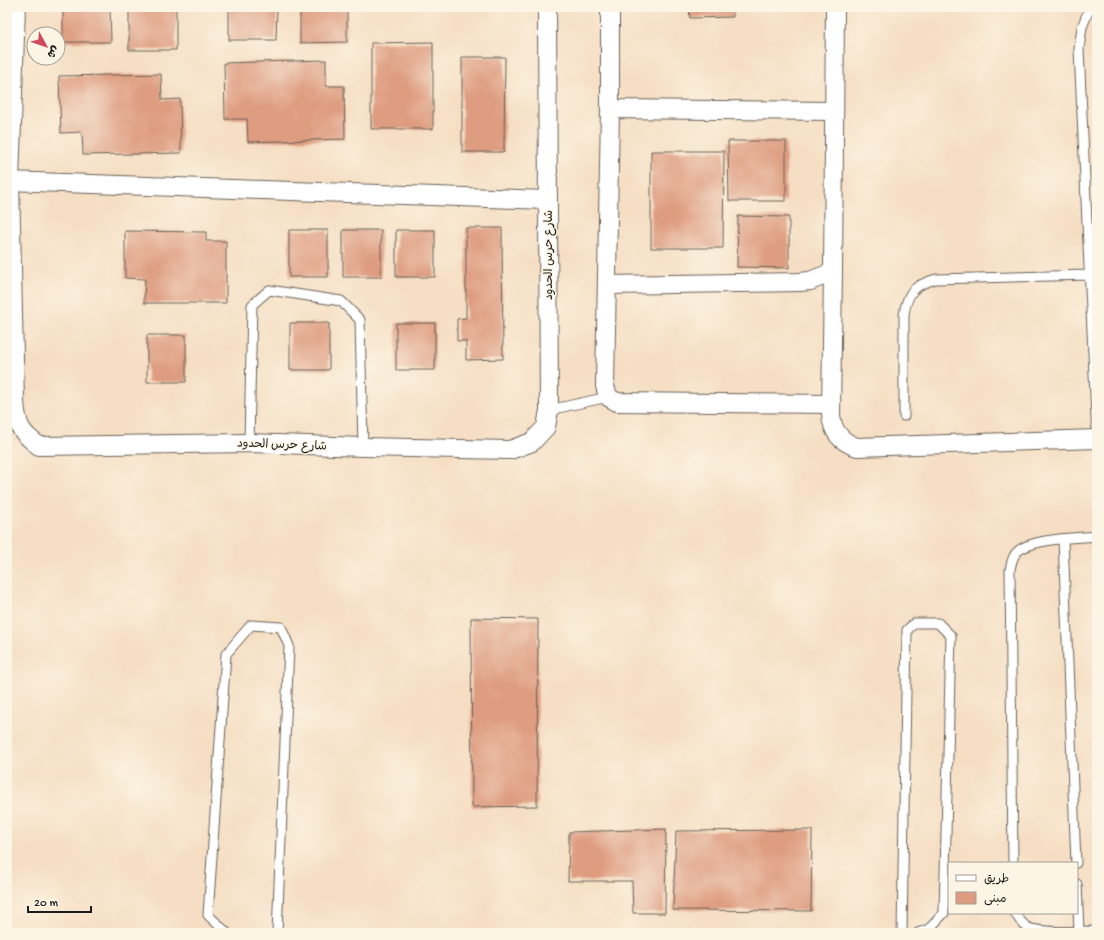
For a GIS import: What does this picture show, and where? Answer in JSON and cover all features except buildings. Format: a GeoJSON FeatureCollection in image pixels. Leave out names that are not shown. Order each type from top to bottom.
{"type":"FeatureCollection","features":[{"type":"Feature","properties":{"kind":"street","name":"شارع حرس الحدود"},"geometry":{"type":"LineString","coordinates":[[16,7],[9,181],[16,421],[26,437],[39,446],[249,442],[363,447],[510,450],[532,442],[546,427],[549,410],[547,7]]}},
{"type":"Feature","properties":{"kind":"street"},"geometry":{"type":"LineString","coordinates":[[610,7],[610,109],[605,386],[608,396],[617,402],[831,404]]}},
{"type":"Feature","properties":{"kind":"street"},"geometry":{"type":"LineString","coordinates":[[835,7],[834,272],[831,422],[838,436],[844,441],[858,447],[1097,439]]}},
{"type":"Feature","properties":{"kind":"street"},"geometry":{"type":"LineString","coordinates":[[610,109],[834,111]]}},
{"type":"Feature","properties":{"kind":"street"},"geometry":{"type":"LineString","coordinates":[[9,181],[547,200]]}},
{"type":"Feature","properties":{"kind":"street"},"geometry":{"type":"LineString","coordinates":[[607,285],[798,282],[816,279],[834,272]]}},
{"type":"Feature","properties":{"kind":"lane"},"geometry":{"type":"LineString","coordinates":[[1090,7],[1082,27],[1079,48],[1097,439]]}},
{"type":"Feature","properties":{"kind":"lane"},"geometry":{"type":"LineString","coordinates":[[904,416],[904,315],[906,302],[912,290],[923,282],[936,279],[1089,275]]}},
{"type":"Feature","properties":{"kind":"lane"},"geometry":{"type":"LineString","coordinates":[[249,442],[252,305],[269,290],[341,300],[360,320],[363,447]]}},
{"type":"Feature","properties":{"kind":"lane"},"geometry":{"type":"LineString","coordinates":[[549,410],[608,396]]}},
{"type":"Feature","properties":{"kind":"lane"},"geometry":{"type":"LineString","coordinates":[[1013,862],[1010,570],[1012,560],[1016,553],[1032,543],[1097,536]]}},
{"type":"Feature","properties":{"kind":"lane"},"geometry":{"type":"LineString","coordinates":[[1063,539],[1076,862]]}},
{"type":"Feature","properties":{"kind":"lane"},"geometry":{"type":"LineString","coordinates":[[902,933],[907,630],[915,623],[938,623],[951,636],[944,914],[929,929],[918,933]]}},
{"type":"Feature","properties":{"kind":"lane"},"geometry":{"type":"LineString","coordinates":[[227,933],[208,914],[226,654],[251,625],[281,627],[289,646],[277,933]]}},
{"type":"Feature","properties":{"kind":"lane"},"geometry":{"type":"LineString","coordinates":[[1078,908],[1079,931]]}},
{"type":"Feature","properties":{"kind":"lane"},"geometry":{"type":"LineString","coordinates":[[1016,914],[1028,928],[1039,931],[1097,931]]}}]}
